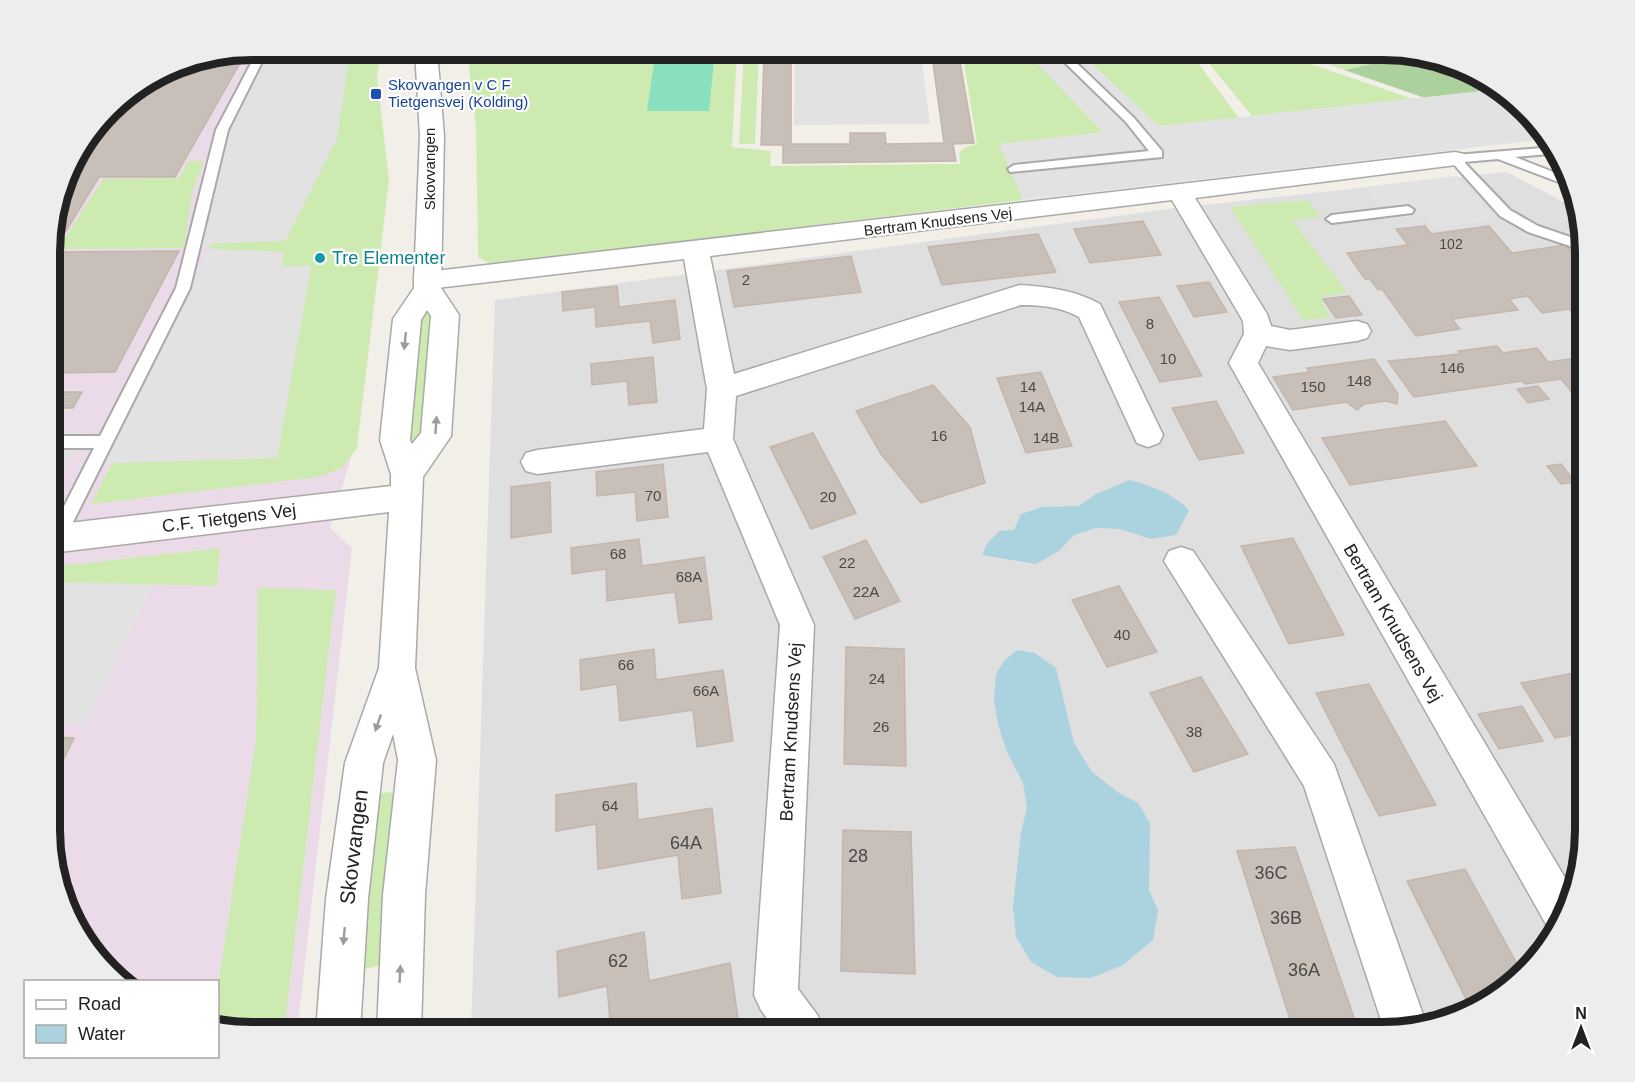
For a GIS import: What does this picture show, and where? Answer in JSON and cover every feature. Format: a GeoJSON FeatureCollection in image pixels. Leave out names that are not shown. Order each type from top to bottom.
{"type":"FeatureCollection","features":[{"type":"Feature","properties":{"kind":"street","name":"Skovvangen"},"geometry":{"type":"LineString","coordinates":[[399,1022],[404,895],[417,760],[397,668],[407,485],[395,440],[407,319],[428,284],[431,177],[427,60]]}},
{"type":"Feature","properties":{"kind":"street","name":"Bertram Knudsens Vej"},"geometry":{"type":"LineString","coordinates":[[428,284],[696,249],[1455,159]]}},
{"type":"Feature","properties":{"kind":"street"},"geometry":{"type":"LineString","coordinates":[[1180,193],[1257,321],[1258,334],[1290,340],[1357,331]]}},
{"type":"Feature","properties":{"kind":"street","name":"Bertram Knudsens Vej"},"geometry":{"type":"LineString","coordinates":[[696,249],[722,389],[718,440],[797,625],[776,995],[795,1022]]}},
{"type":"Feature","properties":{"kind":"street"},"geometry":{"type":"LineString","coordinates":[[407,485],[436,436],[445,315],[428,284]]}},
{"type":"Feature","properties":{"kind":"street"},"geometry":{"type":"LineString","coordinates":[[722,389],[1020,295],[1054,296],[1080,304],[1090,311],[1148,435]]}},
{"type":"Feature","properties":{"kind":"street","name":"Bertram Knudsens Vej"},"geometry":{"type":"LineString","coordinates":[[1258,334],[1243,363],[1559,906]]}},
{"type":"Feature","properties":{"kind":"street"},"geometry":{"type":"LineString","coordinates":[[537,462],[718,440]]}},
{"type":"Feature","properties":{"kind":"street","name":"C.F. Tietgens Vej"},"geometry":{"type":"LineString","coordinates":[[60,538],[407,485]]}},
{"type":"Feature","properties":{"kind":"street"},"geometry":{"type":"LineString","coordinates":[[1181,561],[1320,777],[1403,1021]]}},
{"type":"Feature","properties":{"kind":"street","name":"Skovvangen"},"geometry":{"type":"LineString","coordinates":[[339,1022],[347,899],[364,763],[397,668]]}},
{"type":"Feature","properties":{"kind":"lane"},"geometry":{"type":"LineString","coordinates":[[60,528],[183,288],[222,130],[258,60]]}},
{"type":"Feature","properties":{"kind":"lane"},"geometry":{"type":"LineString","coordinates":[[1014,169],[1158,154],[1130,120],[1068,60]]}},
{"type":"Feature","properties":{"kind":"lane"},"geometry":{"type":"LineString","coordinates":[[1455,159],[1546,151]]}},
{"type":"Feature","properties":{"kind":"lane"},"geometry":{"type":"LineString","coordinates":[[1499,155],[1560,179]]}},
{"type":"Feature","properties":{"kind":"lane"},"geometry":{"type":"LineString","coordinates":[[1455,159],[1504,213],[1533,229],[1575,244]]}},
{"type":"Feature","properties":{"kind":"lane"},"geometry":{"type":"LineString","coordinates":[[1332,219],[1408,210]]}},
{"type":"Feature","properties":{"kind":"lane"},"geometry":{"type":"LineString","coordinates":[[60,442],[105,442]]}},
{"type":"Feature","properties":{"kind":"shaded area"},"geometry":{"type":"Polygon","coordinates":[[[240,60],[374,60],[352,454],[330,528],[352,548],[298,1022],[252,1022],[219,1018],[219,980],[133,980],[116,966],[92,936],[75,903],[62,855],[60,830],[60,252],[62,227],[75,179],[92,146],[108,126],[135,100],[167,80],[191,70],[240,60]]]}},
{"type":"Feature","properties":{"kind":"shaded area"},"geometry":{"type":"Polygon","coordinates":[[[258,60],[349,60],[337,139],[285,241],[193,244],[222,130],[258,60]]]}},
{"type":"Feature","properties":{"kind":"shaded area"},"geometry":{"type":"Polygon","coordinates":[[[1034,60],[1088,60],[1159,126],[1486,90],[1519,116],[1538,140],[1023,200],[999,144],[1103,132],[1034,60]]]}},
{"type":"Feature","properties":{"kind":"shaded area"},"geometry":{"type":"Polygon","coordinates":[[[922,63],[930,124],[794,125],[795,64],[922,63]]]}},
{"type":"Feature","properties":{"kind":"shaded area"},"geometry":{"type":"Polygon","coordinates":[[[1507,172],[1568,204],[1575,240],[1575,842],[1565,891],[1555,915],[1543,936],[1519,966],[1479,996],[1456,1007],[1432,1015],[1395,1022],[471,1022],[495,300],[1176,208],[1507,172]]]}},
{"type":"Feature","properties":{"kind":"shaded area"},"geometry":{"type":"Polygon","coordinates":[[[1457,176],[1496,220],[1435,228],[1425,215],[1390,220],[1364,187],[1457,176]]]}},
{"type":"Feature","properties":{"kind":"shaded area"},"geometry":{"type":"Polygon","coordinates":[[[209,249],[284,252],[282,267],[311,266],[277,458],[94,463],[187,271],[200,268],[209,249]]]}},
{"type":"Feature","properties":{"kind":"shaded area"},"geometry":{"type":"Polygon","coordinates":[[[60,432],[87,432],[60,474],[60,432]]]}},
{"type":"Feature","properties":{"kind":"shaded area"},"geometry":{"type":"Polygon","coordinates":[[[60,582],[153,585],[87,723],[60,722],[60,582]]]}},
{"type":"Feature","properties":{"kind":"green space"},"geometry":{"type":"Polygon","coordinates":[[[348,60],[380,60],[377,76],[389,180],[357,448],[342,468],[318,477],[91,504],[112,463],[277,458],[311,266],[282,267],[283,252],[209,249],[212,243],[285,241],[336,139],[348,60]]]}},
{"type":"Feature","properties":{"kind":"green space"},"geometry":{"type":"Polygon","coordinates":[[[468,60],[736,60],[732,147],[771,151],[770,166],[960,164],[959,152],[968,146],[977,144],[964,60],[1035,60],[1104,133],[1000,144],[1023,200],[491,264],[478,257],[476,127],[468,60]]]}},
{"type":"Feature","properties":{"kind":"green space"},"geometry":{"type":"Polygon","coordinates":[[[655,60],[714,60],[709,111],[647,111],[655,60]]]}},
{"type":"Feature","properties":{"kind":"green space"},"geometry":{"type":"Polygon","coordinates":[[[743,60],[759,60],[755,144],[739,144],[743,60]]]}},
{"type":"Feature","properties":{"kind":"green space"},"geometry":{"type":"Polygon","coordinates":[[[794,60],[813,60],[814,64],[795,64],[794,60]]]}},
{"type":"Feature","properties":{"kind":"green space"},"geometry":{"type":"Polygon","coordinates":[[[1088,60],[1196,60],[1239,118],[1159,127],[1088,60]]]}},
{"type":"Feature","properties":{"kind":"green space"},"geometry":{"type":"Polygon","coordinates":[[[1317,60],[1388,60],[1344,70],[1317,60]]]}},
{"type":"Feature","properties":{"kind":"green space"},"geometry":{"type":"Polygon","coordinates":[[[1388,60],[1408,62],[1456,75],[1487,91],[1425,98],[1344,70],[1388,60]]]}},
{"type":"Feature","properties":{"kind":"green space"},"geometry":{"type":"Polygon","coordinates":[[[1207,61],[1302,61],[1413,99],[1252,116],[1207,61]]]}},
{"type":"Feature","properties":{"kind":"green space"},"geometry":{"type":"Polygon","coordinates":[[[188,161],[204,161],[192,193],[184,248],[60,249],[103,179],[179,178],[188,161]]]}},
{"type":"Feature","properties":{"kind":"green space"},"geometry":{"type":"Polygon","coordinates":[[[1308,200],[1321,217],[1292,220],[1347,292],[1320,298],[1330,317],[1304,321],[1230,207],[1308,200]]]}},
{"type":"Feature","properties":{"kind":"green space"},"geometry":{"type":"Polygon","coordinates":[[[437,311],[421,439],[406,440],[417,333],[423,313],[437,311]]]}},
{"type":"Feature","properties":{"kind":"green space"},"geometry":{"type":"Polygon","coordinates":[[[220,548],[217,586],[60,582],[60,566],[220,548]]]}},
{"type":"Feature","properties":{"kind":"green space"},"geometry":{"type":"Polygon","coordinates":[[[258,588],[336,590],[285,1022],[252,1022],[219,1018],[219,980],[256,739],[258,588]]]}},
{"type":"Feature","properties":{"kind":"green space"},"geometry":{"type":"Polygon","coordinates":[[[392,792],[398,829],[387,964],[359,970],[374,794],[392,792]]]}},
{"type":"Feature","properties":{"kind":"water"},"geometry":{"type":"Polygon","coordinates":[[[1129,480],[1161,491],[1176,499],[1189,510],[1176,535],[1151,539],[1120,529],[1096,528],[1074,535],[1059,551],[1036,564],[982,555],[987,544],[999,531],[1014,530],[1021,514],[1042,507],[1079,506],[1094,495],[1129,480]]]}},
{"type":"Feature","properties":{"kind":"water"},"geometry":{"type":"Polygon","coordinates":[[[1017,650],[1035,653],[1056,668],[1074,743],[1092,772],[1119,793],[1138,803],[1150,823],[1149,890],[1158,910],[1153,940],[1123,965],[1091,978],[1057,977],[1031,962],[1016,937],[1013,907],[1021,832],[1027,808],[1023,783],[1007,752],[998,725],[994,699],[996,674],[1005,660],[1017,650]]]}},
{"type":"Feature","properties":{"kind":"building"},"geometry":{"type":"Polygon","coordinates":[[[242,60],[175,177],[99,177],[61,239],[70,191],[86,156],[108,126],[126,108],[156,86],[191,70],[242,60]]]}},
{"type":"Feature","properties":{"kind":"building"},"geometry":{"type":"Polygon","coordinates":[[[764,60],[791,60],[791,144],[850,144],[850,133],[885,133],[886,144],[944,143],[933,60],[960,60],[974,143],[953,144],[956,161],[783,163],[783,145],[761,145],[764,60]]]}},
{"type":"Feature","properties":{"kind":"building"},"geometry":{"type":"Polygon","coordinates":[[[1143,221],[1161,255],[1090,263],[1074,229],[1143,221]]]}},
{"type":"Feature","properties":{"kind":"building"},"geometry":{"type":"Polygon","coordinates":[[[1425,226],[1431,234],[1489,226],[1512,253],[1565,245],[1575,254],[1575,313],[1569,309],[1542,313],[1528,296],[1509,299],[1518,310],[1452,319],[1460,329],[1416,336],[1382,289],[1378,290],[1370,279],[1365,279],[1347,253],[1408,245],[1396,229],[1425,226]]]}},
{"type":"Feature","properties":{"kind":"building"},"geometry":{"type":"Polygon","coordinates":[[[1038,234],[1056,272],[942,285],[928,247],[1038,234]]]}},
{"type":"Feature","properties":{"kind":"building"},"geometry":{"type":"Polygon","coordinates":[[[179,251],[115,372],[60,373],[60,252],[179,251]]]}},
{"type":"Feature","properties":{"kind":"building"},"geometry":{"type":"Polygon","coordinates":[[[851,256],[861,292],[734,307],[727,271],[851,256]]]}},
{"type":"Feature","properties":{"kind":"building"},"geometry":{"type":"Polygon","coordinates":[[[1209,282],[1227,312],[1194,317],[1177,286],[1209,282]]]}},
{"type":"Feature","properties":{"kind":"building"},"geometry":{"type":"Polygon","coordinates":[[[617,286],[619,307],[675,300],[680,339],[653,343],[650,321],[596,327],[595,307],[563,311],[562,292],[617,286]]]}},
{"type":"Feature","properties":{"kind":"building"},"geometry":{"type":"Polygon","coordinates":[[[1349,296],[1362,315],[1336,318],[1323,299],[1349,296]]]}},
{"type":"Feature","properties":{"kind":"building"},"geometry":{"type":"Polygon","coordinates":[[[1159,297],[1202,376],[1160,382],[1119,302],[1159,297]]]}},
{"type":"Feature","properties":{"kind":"building"},"geometry":{"type":"Polygon","coordinates":[[[1497,346],[1503,353],[1537,348],[1548,362],[1575,358],[1575,396],[1561,379],[1525,384],[1522,381],[1414,397],[1388,361],[1460,354],[1458,351],[1497,346]]]}},
{"type":"Feature","properties":{"kind":"building"},"geometry":{"type":"Polygon","coordinates":[[[653,357],[657,402],[629,405],[627,381],[592,385],[591,364],[653,357]]]}},
{"type":"Feature","properties":{"kind":"building"},"geometry":{"type":"Polygon","coordinates":[[[1374,359],[1398,394],[1397,404],[1386,401],[1364,404],[1357,410],[1346,402],[1293,410],[1273,377],[1309,372],[1307,368],[1374,359]]]}},
{"type":"Feature","properties":{"kind":"building"},"geometry":{"type":"Polygon","coordinates":[[[1041,372],[1072,446],[1026,453],[997,378],[1041,372]]]}},
{"type":"Feature","properties":{"kind":"building"},"geometry":{"type":"Polygon","coordinates":[[[933,385],[970,427],[985,483],[921,503],[881,454],[856,411],[933,385]]]}},
{"type":"Feature","properties":{"kind":"building"},"geometry":{"type":"Polygon","coordinates":[[[1538,386],[1549,399],[1528,403],[1517,389],[1538,386]]]}},
{"type":"Feature","properties":{"kind":"building"},"geometry":{"type":"Polygon","coordinates":[[[60,392],[82,392],[73,408],[60,408],[60,392]]]}},
{"type":"Feature","properties":{"kind":"building"},"geometry":{"type":"Polygon","coordinates":[[[1216,401],[1244,453],[1199,460],[1172,408],[1216,401]]]}},
{"type":"Feature","properties":{"kind":"building"},"geometry":{"type":"Polygon","coordinates":[[[1445,421],[1477,466],[1350,485],[1322,438],[1445,421]]]}},
{"type":"Feature","properties":{"kind":"building"},"geometry":{"type":"Polygon","coordinates":[[[813,433],[856,513],[811,529],[770,447],[813,433]]]}},
{"type":"Feature","properties":{"kind":"building"},"geometry":{"type":"Polygon","coordinates":[[[663,464],[668,517],[637,521],[635,492],[597,496],[596,472],[663,464]]]}},
{"type":"Feature","properties":{"kind":"building"},"geometry":{"type":"Polygon","coordinates":[[[1561,464],[1575,482],[1561,484],[1547,466],[1561,464]]]}},
{"type":"Feature","properties":{"kind":"building"},"geometry":{"type":"Polygon","coordinates":[[[550,482],[551,532],[511,538],[511,487],[550,482]]]}},
{"type":"Feature","properties":{"kind":"building"},"geometry":{"type":"Polygon","coordinates":[[[1293,538],[1344,635],[1289,644],[1241,546],[1293,538]]]}},
{"type":"Feature","properties":{"kind":"building"},"geometry":{"type":"Polygon","coordinates":[[[639,539],[642,566],[704,557],[712,619],[679,623],[675,592],[607,601],[606,569],[572,574],[571,548],[639,539]]]}},
{"type":"Feature","properties":{"kind":"building"},"geometry":{"type":"Polygon","coordinates":[[[866,540],[900,601],[855,619],[823,557],[866,540]]]}},
{"type":"Feature","properties":{"kind":"building"},"geometry":{"type":"Polygon","coordinates":[[[1119,586],[1157,652],[1107,667],[1072,600],[1119,586]]]}},
{"type":"Feature","properties":{"kind":"building"},"geometry":{"type":"Polygon","coordinates":[[[846,647],[904,649],[906,766],[844,764],[846,647]]]}},
{"type":"Feature","properties":{"kind":"building"},"geometry":{"type":"Polygon","coordinates":[[[654,649],[656,680],[723,670],[733,741],[697,747],[693,710],[620,721],[617,684],[581,690],[580,660],[654,649]]]}},
{"type":"Feature","properties":{"kind":"building"},"geometry":{"type":"Polygon","coordinates":[[[1575,673],[1575,735],[1555,738],[1521,683],[1575,673]]]}},
{"type":"Feature","properties":{"kind":"building"},"geometry":{"type":"Polygon","coordinates":[[[1201,677],[1248,754],[1194,772],[1150,693],[1201,677]]]}},
{"type":"Feature","properties":{"kind":"building"},"geometry":{"type":"Polygon","coordinates":[[[1369,684],[1436,805],[1379,816],[1316,693],[1369,684]]]}},
{"type":"Feature","properties":{"kind":"building"},"geometry":{"type":"Polygon","coordinates":[[[1522,706],[1543,741],[1499,749],[1478,714],[1522,706]]]}},
{"type":"Feature","properties":{"kind":"building"},"geometry":{"type":"Polygon","coordinates":[[[60,737],[74,738],[60,767],[60,737]]]}},
{"type":"Feature","properties":{"kind":"building"},"geometry":{"type":"Polygon","coordinates":[[[636,783],[638,820],[712,808],[721,893],[682,899],[678,855],[598,869],[596,824],[556,831],[556,795],[636,783]]]}},
{"type":"Feature","properties":{"kind":"building"},"geometry":{"type":"Polygon","coordinates":[[[843,830],[911,832],[915,974],[841,971],[843,830]]]}},
{"type":"Feature","properties":{"kind":"building"},"geometry":{"type":"Polygon","coordinates":[[[1295,847],[1356,1022],[1291,1022],[1237,851],[1295,847]]]}},
{"type":"Feature","properties":{"kind":"building"},"geometry":{"type":"Polygon","coordinates":[[[1465,869],[1518,966],[1500,982],[1467,1002],[1407,881],[1465,869]]]}},
{"type":"Feature","properties":{"kind":"building"},"geometry":{"type":"Polygon","coordinates":[[[644,932],[649,981],[730,963],[739,1022],[610,1022],[607,986],[559,997],[557,951],[644,932]]]}},
{"type":"Feature","properties":{"kind":"place","name":"Skovvangen v C F Tietgensvej (Kolding)"},"geometry":{"type":"Point","coordinates":[376,94]}},
{"type":"Feature","properties":{"kind":"place","name":"Tre Elementer"},"geometry":{"type":"Point","coordinates":[320,258]}}]}
